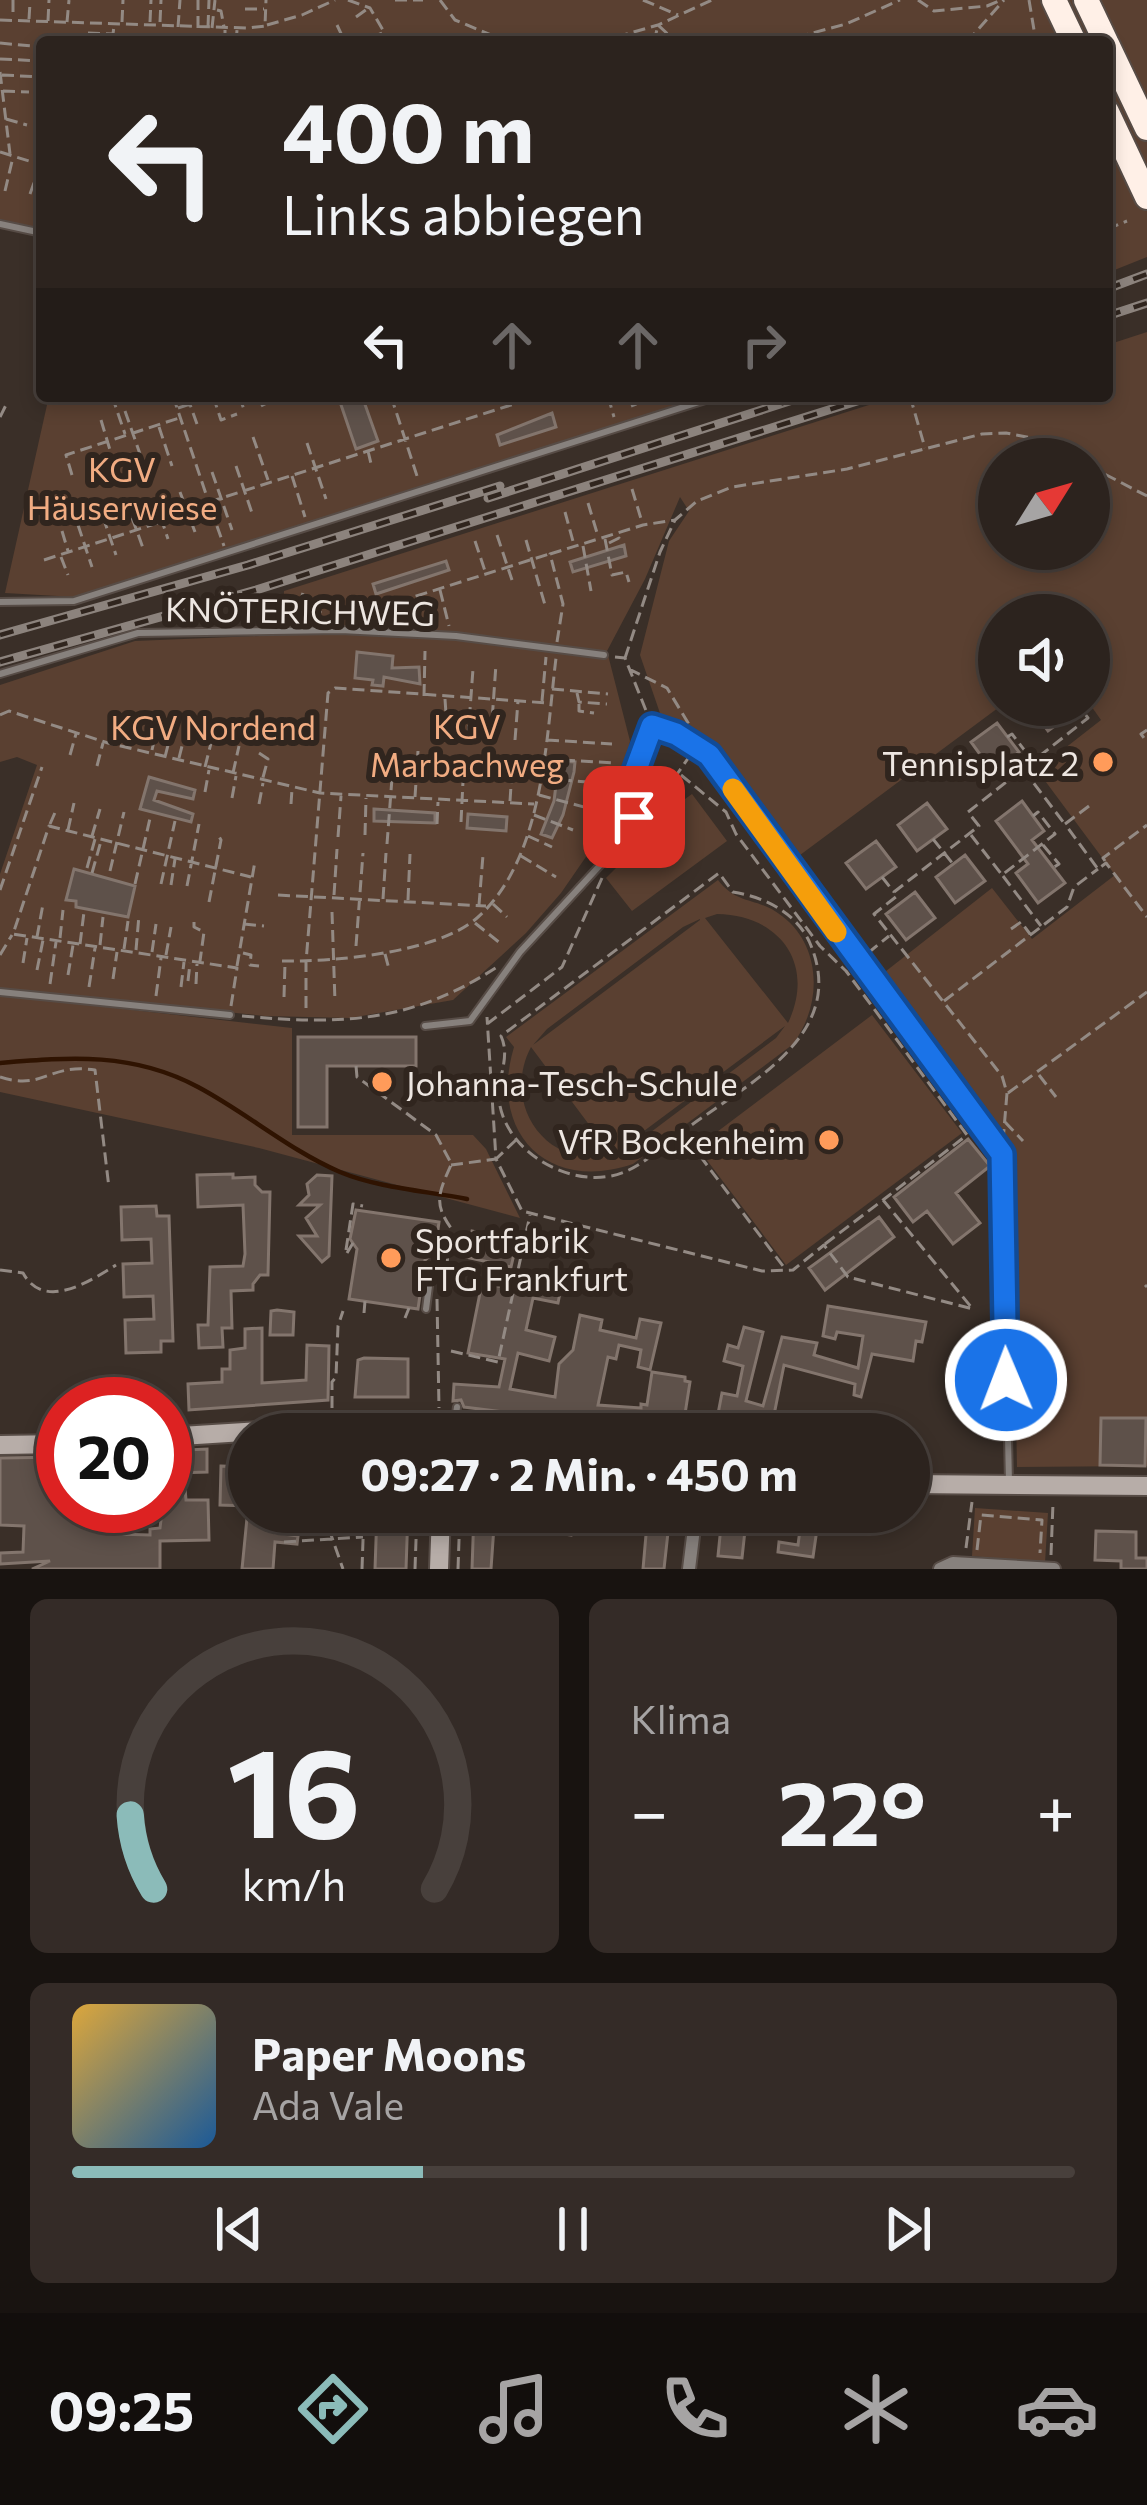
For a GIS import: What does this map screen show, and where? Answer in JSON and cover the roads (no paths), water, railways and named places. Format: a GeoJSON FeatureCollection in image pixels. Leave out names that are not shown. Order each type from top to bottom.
{"type":"FeatureCollection","features":[{"type":"Feature","properties":{"kind":"highway"},"geometry":{"type":"LineString","coordinates":[[1054,0],[1071,36]]}},
{"type":"Feature","properties":{"kind":"highway"},"geometry":{"type":"LineString","coordinates":[[1086,0],[1104,36]]}},
{"type":"Feature","properties":{"kind":"highway"},"geometry":{"type":"LineString","coordinates":[[1113,56],[1147,128]]}},
{"type":"Feature","properties":{"kind":"highway"},"geometry":{"type":"LineString","coordinates":[[1113,125],[1147,196]]}},
{"type":"Feature","properties":{"kind":"main road"},"geometry":{"type":"LineString","coordinates":[[192,1435],[228,1433]]}},
{"type":"Feature","properties":{"kind":"main road"},"geometry":{"type":"LineString","coordinates":[[0,1445],[36,1444]]}},
{"type":"Feature","properties":{"kind":"main road"},"geometry":{"type":"LineString","coordinates":[[930,1484],[1147,1486]]}},
{"type":"Feature","properties":{"kind":"main road"},"geometry":{"type":"LineString","coordinates":[[439,1569],[440,1533]]}},
{"type":"Feature","properties":{"kind":"street"},"geometry":{"type":"LineString","coordinates":[[689,1569],[693,1533]]}},
{"type":"Feature","properties":{"kind":"street"},"geometry":{"type":"LineString","coordinates":[[940,1569],[953,1563],[1048,1566]]}},
{"type":"Feature","properties":{"kind":"lane"},"geometry":{"type":"LineString","coordinates":[[0,224],[36,232]]}},
{"type":"Feature","properties":{"kind":"lane"},"geometry":{"type":"LineString","coordinates":[[0,602],[74,601],[700,402]]}},
{"type":"Feature","properties":{"kind":"lane","name":"KNÖTERICHWEG"},"geometry":{"type":"LineString","coordinates":[[0,674],[138,633],[341,630],[604,655]]}},
{"type":"Feature","properties":{"kind":"lane"},"geometry":{"type":"LineString","coordinates":[[425,1026],[470,1021],[520,952],[627,836],[634,817],[632,780],[652,726],[709,755],[1002,1154],[1009,1485]]}},
{"type":"Feature","properties":{"kind":"lane"},"geometry":{"type":"LineString","coordinates":[[0,992],[230,1016]]}},
{"type":"Feature","properties":{"kind":"lane"},"geometry":{"type":"LineString","coordinates":[[426,1309],[430,1278],[439,1271]]}},
{"type":"Feature","properties":{"kind":"waterway"},"geometry":{"type":"LineString","coordinates":[[0,1063],[77,1059],[150,1068],[198,1087],[340,1172],[467,1199]]}},
{"type":"Feature","properties":{"kind":"railway"},"geometry":{"type":"LineString","coordinates":[[1113,287],[1147,274]]}},
{"type":"Feature","properties":{"kind":"railway"},"geometry":{"type":"LineString","coordinates":[[1113,314],[1147,303]]}},
{"type":"Feature","properties":{"kind":"railway"},"geometry":{"type":"LineString","coordinates":[[488,498],[786,402]]}},
{"type":"Feature","properties":{"kind":"railway"},"geometry":{"type":"LineString","coordinates":[[0,662],[256,590],[854,402]]}},
{"type":"Feature","properties":{"kind":"railway"},"geometry":{"type":"LineString","coordinates":[[0,635],[248,565],[500,486]]}},
{"type":"Feature","properties":{"kind":"place","name":"Tennisplatz 2"},"geometry":{"type":"Point","coordinates":[1103,762]}},
{"type":"Feature","properties":{"kind":"place","name":"Johanna-Tesch-Schule"},"geometry":{"type":"Point","coordinates":[382,1082]}},
{"type":"Feature","properties":{"kind":"place","name":"VfR Bockenheim"},"geometry":{"type":"Point","coordinates":[829,1140]}},
{"type":"Feature","properties":{"kind":"place","name":"Sportfabrik FTG Frankfurt"},"geometry":{"type":"Point","coordinates":[391,1258]}},
{"type":"Feature","properties":{"kind":"park label","name":"KGV Häuserwiese"},"geometry":{"type":"Point","coordinates":[122,487]}},
{"type":"Feature","properties":{"kind":"park label","name":"KGV Nordend"},"geometry":{"type":"Point","coordinates":[213,726]}},
{"type":"Feature","properties":{"kind":"park label","name":"KGV Marbachweg"},"geometry":{"type":"Point","coordinates":[467,744]}}]}
